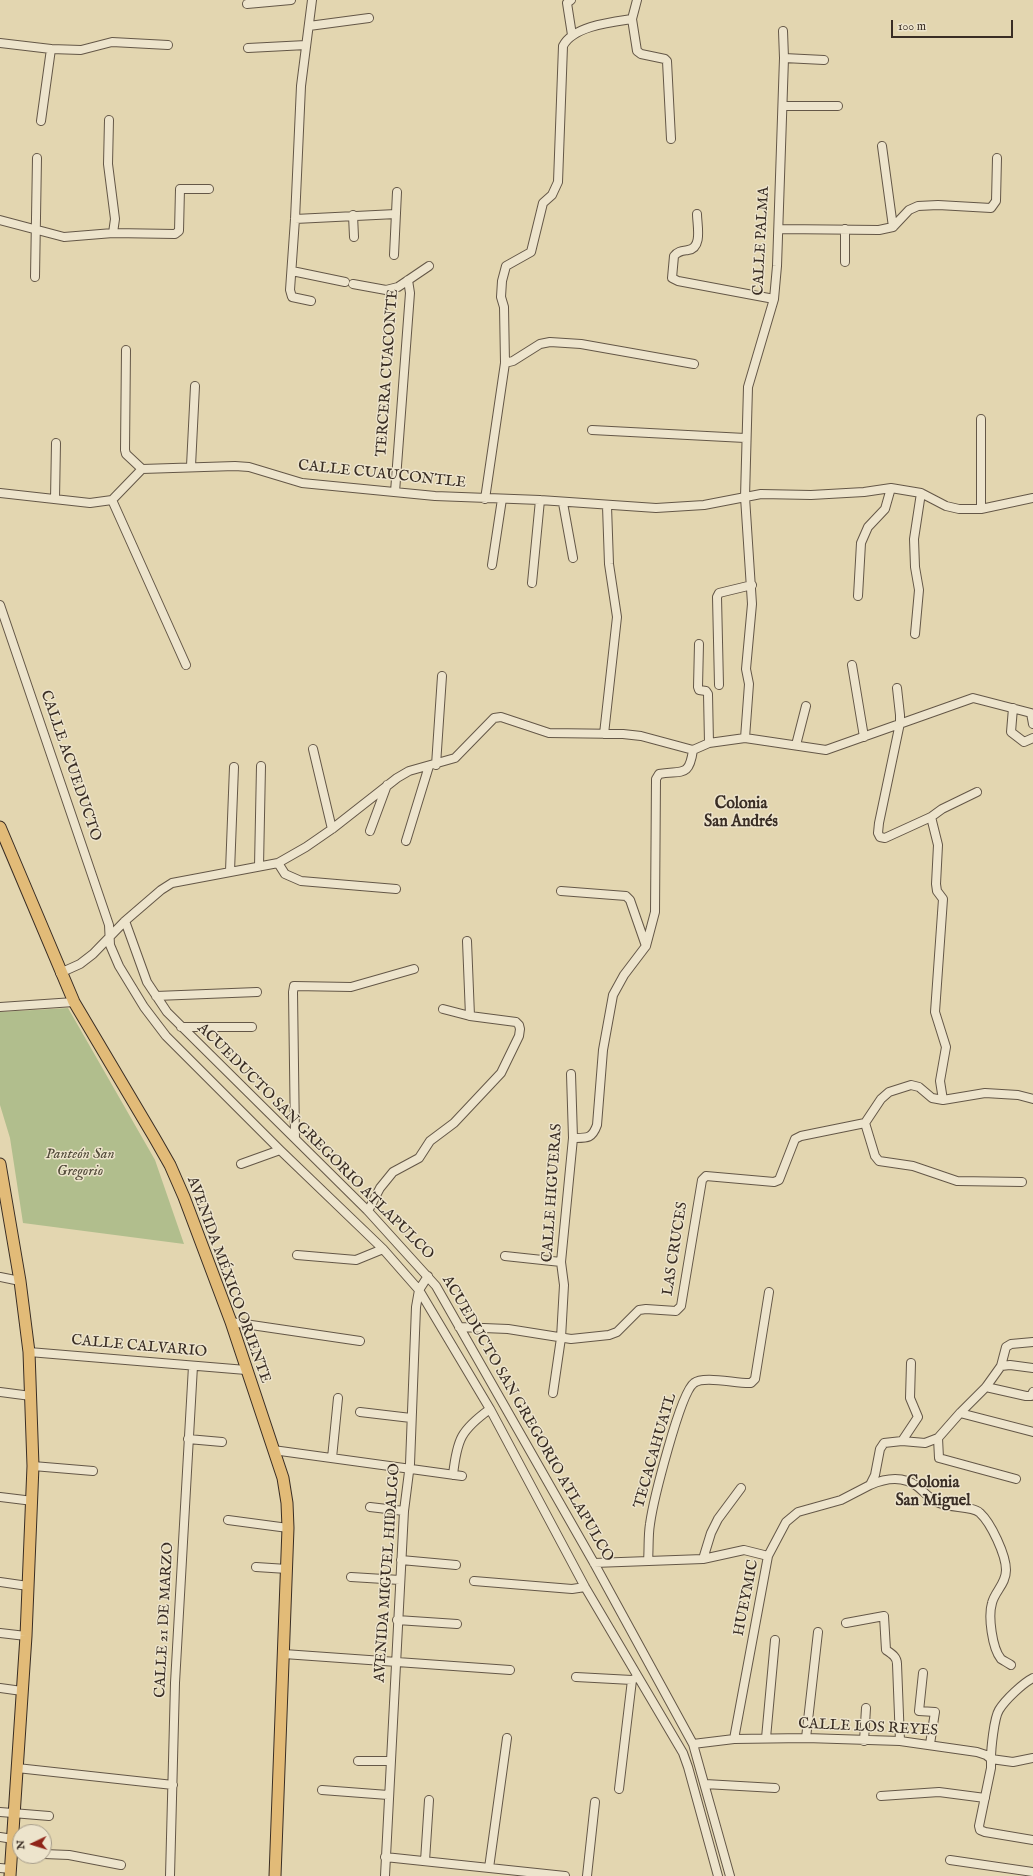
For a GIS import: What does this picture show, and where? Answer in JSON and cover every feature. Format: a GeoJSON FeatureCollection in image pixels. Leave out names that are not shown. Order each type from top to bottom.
{"type":"FeatureCollection","features":[{"type":"Feature","properties":{"kind":"main road","name":"AVENIDA MÉXICO ORIENTE"},"geometry":{"type":"LineString","coordinates":[[0,827],[60,973],[74,1002],[170,1165],[197,1229],[231,1322],[286,1491],[288,1528],[287,1569],[275,1876]]}},
{"type":"Feature","properties":{"kind":"main road"},"geometry":{"type":"LineString","coordinates":[[1,1168],[20,1281],[29,1352],[33,1466],[26,1636],[14,1824]]}},
{"type":"Feature","properties":{"kind":"main road"},"geometry":{"type":"LineString","coordinates":[[7,1871],[12,1861]]}},
{"type":"Feature","properties":{"kind":"street"},"geometry":{"type":"LineString","coordinates":[[247,4],[291,0]]}},
{"type":"Feature","properties":{"kind":"street"},"geometry":{"type":"LineString","coordinates":[[311,302],[292,297],[290,290],[301,86],[312,0]]}},
{"type":"Feature","properties":{"kind":"street"},"geometry":{"type":"LineString","coordinates":[[571,0],[568,3],[572,35]]}},
{"type":"Feature","properties":{"kind":"street"},"geometry":{"type":"LineString","coordinates":[[638,0],[632,19],[637,51],[641,54],[665,58],[667,61],[671,139]]}},
{"type":"Feature","properties":{"kind":"street"},"geometry":{"type":"LineString","coordinates":[[309,26],[369,18]]}},
{"type":"Feature","properties":{"kind":"street"},"geometry":{"type":"LineString","coordinates":[[485,499],[506,363],[502,281],[506,266],[531,252],[543,203],[552,195],[558,182],[564,46],[572,35],[582,30],[632,19]]}},
{"type":"Feature","properties":{"kind":"street","name":"CALLE PALMA"},"geometry":{"type":"LineString","coordinates":[[745,738],[749,684],[746,669],[751,628],[752,585],[745,497],[748,386],[774,299],[779,229],[779,183],[784,58],[783,31]]}},
{"type":"Feature","properties":{"kind":"street"},"geometry":{"type":"LineString","coordinates":[[0,43],[51,49],[81,50],[112,42],[168,45]]}},
{"type":"Feature","properties":{"kind":"street"},"geometry":{"type":"LineString","coordinates":[[248,48],[306,45]]}},
{"type":"Feature","properties":{"kind":"street"},"geometry":{"type":"LineString","coordinates":[[41,121],[51,49]]}},
{"type":"Feature","properties":{"kind":"street"},"geometry":{"type":"LineString","coordinates":[[784,58],[824,60]]}},
{"type":"Feature","properties":{"kind":"street"},"geometry":{"type":"LineString","coordinates":[[783,106],[838,106]]}},
{"type":"Feature","properties":{"kind":"street"},"geometry":{"type":"LineString","coordinates":[[109,120],[108,164],[115,219],[113,233]]}},
{"type":"Feature","properties":{"kind":"street"},"geometry":{"type":"LineString","coordinates":[[882,146],[893,227]]}},
{"type":"Feature","properties":{"kind":"street"},"geometry":{"type":"LineString","coordinates":[[35,277],[37,158]]}},
{"type":"Feature","properties":{"kind":"street"},"geometry":{"type":"LineString","coordinates":[[779,229],[880,230],[893,227],[909,210],[918,206],[991,208],[996,201],[997,158]]}},
{"type":"Feature","properties":{"kind":"street"},"geometry":{"type":"LineString","coordinates":[[0,220],[64,236],[113,233],[175,234],[179,231],[179,191],[183,188],[209,189]]}},
{"type":"Feature","properties":{"kind":"street"},"geometry":{"type":"LineString","coordinates":[[394,255],[397,192]]}},
{"type":"Feature","properties":{"kind":"street"},"geometry":{"type":"LineString","coordinates":[[295,219],[396,214]]}},
{"type":"Feature","properties":{"kind":"street"},"geometry":{"type":"LineString","coordinates":[[697,214],[698,242],[696,247],[691,250],[681,251],[674,256],[672,278],[678,281],[774,299]]}},
{"type":"Feature","properties":{"kind":"street"},"geometry":{"type":"LineString","coordinates":[[353,215],[354,237]]}},
{"type":"Feature","properties":{"kind":"street"},"geometry":{"type":"LineString","coordinates":[[845,229],[845,262]]}},
{"type":"Feature","properties":{"kind":"street"},"geometry":{"type":"LineString","coordinates":[[292,271],[386,290],[398,287],[429,266]]}},
{"type":"Feature","properties":{"kind":"street","name":"TERCERA CUACONTE"},"geometry":{"type":"LineString","coordinates":[[395,492],[410,293],[408,280]]}},
{"type":"Feature","properties":{"kind":"street"},"geometry":{"type":"LineString","coordinates":[[506,363],[513,361],[540,344],[550,342],[580,344],[694,364]]}},
{"type":"Feature","properties":{"kind":"street"},"geometry":{"type":"LineString","coordinates":[[0,493],[90,503],[112,500],[142,469],[126,454],[125,450],[126,350]]}},
{"type":"Feature","properties":{"kind":"street"},"geometry":{"type":"LineString","coordinates":[[191,466],[195,386]]}},
{"type":"Feature","properties":{"kind":"street"},"geometry":{"type":"LineString","coordinates":[[981,419],[981,509]]}},
{"type":"Feature","properties":{"kind":"street"},"geometry":{"type":"LineString","coordinates":[[592,430],[746,438]]}},
{"type":"Feature","properties":{"kind":"street"},"geometry":{"type":"LineString","coordinates":[[55,498],[56,444]]}},
{"type":"Feature","properties":{"kind":"street","name":"CALLE CUAUCONTLE"},"geometry":{"type":"LineString","coordinates":[[142,469],[191,466],[249,467],[302,482],[395,492],[485,499],[540,500],[563,503],[656,508],[682,508],[761,494],[811,495],[864,492],[891,488],[921,493],[946,506],[959,509],[981,509],[1033,498]]}},
{"type":"Feature","properties":{"kind":"street"},"geometry":{"type":"LineString","coordinates":[[858,596],[861,543],[868,527],[885,508],[891,488]]}},
{"type":"Feature","properties":{"kind":"street"},"geometry":{"type":"LineString","coordinates":[[915,634],[919,590],[915,568],[914,540],[921,493]]}},
{"type":"Feature","properties":{"kind":"street"},"geometry":{"type":"LineString","coordinates":[[492,565],[502,499]]}},
{"type":"Feature","properties":{"kind":"street"},"geometry":{"type":"LineString","coordinates":[[112,500],[186,664]]}},
{"type":"Feature","properties":{"kind":"street"},"geometry":{"type":"LineString","coordinates":[[532,583],[540,500]]}},
{"type":"Feature","properties":{"kind":"street"},"geometry":{"type":"LineString","coordinates":[[563,503],[573,558]]}},
{"type":"Feature","properties":{"kind":"street"},"geometry":{"type":"LineString","coordinates":[[604,734],[617,617],[609,564],[607,506]]}},
{"type":"Feature","properties":{"kind":"street"},"geometry":{"type":"LineString","coordinates":[[719,685],[717,597],[719,594],[752,585]]}},
{"type":"Feature","properties":{"kind":"street","name":"CALLE ACUEDUCTO"},"geometry":{"type":"LineString","coordinates":[[0,605],[109,925],[110,936]]}},
{"type":"Feature","properties":{"kind":"street"},"geometry":{"type":"LineString","coordinates":[[699,644],[698,687],[699,690],[706,691],[708,694],[709,743]]}},
{"type":"Feature","properties":{"kind":"street"},"geometry":{"type":"LineString","coordinates":[[852,665],[864,737]]}},
{"type":"Feature","properties":{"kind":"street"},"geometry":{"type":"LineString","coordinates":[[406,841],[432,766],[442,676]]}},
{"type":"Feature","properties":{"kind":"street"},"geometry":{"type":"LineString","coordinates":[[897,688],[900,723],[878,833],[880,837],[885,838],[931,817],[942,809],[976,792]]}},
{"type":"Feature","properties":{"kind":"street"},"geometry":{"type":"LineString","coordinates":[[60,973],[80,964],[93,954],[125,921],[160,890],[172,883],[278,863],[306,847],[332,829],[387,785],[409,772],[455,758],[494,718],[501,717],[549,733],[641,736],[693,750],[709,743],[745,738],[826,750],[973,698],[1031,714],[1033,724]]}},
{"type":"Feature","properties":{"kind":"street"},"geometry":{"type":"LineString","coordinates":[[796,745],[806,706]]}},
{"type":"Feature","properties":{"kind":"street"},"geometry":{"type":"LineString","coordinates":[[1013,708],[1011,732],[1024,742],[1033,738]]}},
{"type":"Feature","properties":{"kind":"street"},"geometry":{"type":"LineString","coordinates":[[313,749],[332,829]]}},
{"type":"Feature","properties":{"kind":"street"},"geometry":{"type":"LineString","coordinates":[[573,1138],[589,1137],[594,1134],[597,1125],[603,1050],[613,995],[624,975],[646,946],[655,912],[656,779],[659,774],[682,772],[687,769],[691,763],[693,750]]}},
{"type":"Feature","properties":{"kind":"street"},"geometry":{"type":"LineString","coordinates":[[259,866],[261,766]]}},
{"type":"Feature","properties":{"kind":"street"},"geometry":{"type":"LineString","coordinates":[[230,871],[234,767]]}},
{"type":"Feature","properties":{"kind":"street"},"geometry":{"type":"LineString","coordinates":[[370,831],[387,785]]}},
{"type":"Feature","properties":{"kind":"street"},"geometry":{"type":"LineString","coordinates":[[931,817],[938,845],[937,891],[943,899],[935,1012],[946,1047],[940,1081],[943,1100]]}},
{"type":"Feature","properties":{"kind":"street"},"geometry":{"type":"LineString","coordinates":[[278,863],[285,874],[301,881],[396,889]]}},
{"type":"Feature","properties":{"kind":"street"},"geometry":{"type":"LineString","coordinates":[[561,891],[626,896],[630,900],[646,946]]}},
{"type":"Feature","properties":{"kind":"street","name":"ACUEDUCTO SAN GREGORIO ATLAPULCO"},"geometry":{"type":"LineString","coordinates":[[125,921],[142,970],[156,996],[167,1012],[368,1211],[428,1276],[444,1300],[594,1563],[693,1744],[730,1876]]}},
{"type":"Feature","properties":{"kind":"street","name":"ACUEDUCTO SAN GREGORIO ATLAPULCO"},"geometry":{"type":"LineString","coordinates":[[110,936],[110,945],[119,966],[135,994],[155,1022],[280,1150],[383,1249],[419,1290],[490,1409],[635,1678],[683,1753],[688,1766],[718,1876]]}},
{"type":"Feature","properties":{"kind":"street"},"geometry":{"type":"LineString","coordinates":[[467,941],[470,1016]]}},
{"type":"Feature","properties":{"kind":"street"},"geometry":{"type":"LineString","coordinates":[[295,1138],[294,986],[351,987],[414,969]]}},
{"type":"Feature","properties":{"kind":"street"},"geometry":{"type":"LineString","coordinates":[[156,996],[257,992]]}},
{"type":"Feature","properties":{"kind":"street"},"geometry":{"type":"LineString","coordinates":[[0,1007],[74,1002]]}},
{"type":"Feature","properties":{"kind":"street"},"geometry":{"type":"LineString","coordinates":[[368,1211],[380,1188],[393,1172],[419,1158],[430,1141],[454,1123],[501,1073],[519,1036],[519,1025],[516,1022],[470,1016],[443,1009]]}},
{"type":"Feature","properties":{"kind":"street"},"geometry":{"type":"LineString","coordinates":[[181,1027],[252,1027]]}},
{"type":"Feature","properties":{"kind":"street","name":"CALLE HIGUERAS"},"geometry":{"type":"LineString","coordinates":[[553,1393],[561,1338],[564,1285],[561,1262],[573,1138],[571,1074]]}},
{"type":"Feature","properties":{"kind":"street"},"geometry":{"type":"LineString","coordinates":[[1022,1182],[957,1181],[913,1166],[879,1161],[874,1156],[866,1123],[881,1099],[889,1092],[912,1085],[918,1087],[932,1098],[943,1100],[985,1093],[1018,1095],[1033,1099]]}},
{"type":"Feature","properties":{"kind":"street","name":"LAS CRUCES"},"geometry":{"type":"LineString","coordinates":[[459,1327],[508,1329],[570,1339],[609,1335],[617,1332],[639,1310],[679,1310],[702,1180],[706,1176],[774,1182],[779,1180],[795,1138],[866,1123]]}},
{"type":"Feature","properties":{"kind":"street"},"geometry":{"type":"LineString","coordinates":[[241,1164],[280,1150]]}},
{"type":"Feature","properties":{"kind":"street"},"geometry":{"type":"LineString","coordinates":[[296,1255],[356,1260],[383,1249]]}},
{"type":"Feature","properties":{"kind":"street"},"geometry":{"type":"LineString","coordinates":[[506,1256],[561,1262]]}},
{"type":"Feature","properties":{"kind":"street","name":"AVENIDA MIGUEL HIDALGO"},"geometry":{"type":"LineString","coordinates":[[384,1876],[397,1620],[404,1511],[408,1470],[410,1464],[411,1418],[419,1290],[428,1276]]}},
{"type":"Feature","properties":{"kind":"street"},"geometry":{"type":"LineString","coordinates":[[0,1277],[20,1281]]}},
{"type":"Feature","properties":{"kind":"street","name":"TECACAHUATL"},"geometry":{"type":"LineString","coordinates":[[648,1561],[650,1525],[674,1428],[687,1391],[694,1382],[705,1379],[744,1384],[751,1383],[755,1379],[769,1292]]}},
{"type":"Feature","properties":{"kind":"street"},"geometry":{"type":"LineString","coordinates":[[231,1322],[360,1341]]}},
{"type":"Feature","properties":{"kind":"street"},"geometry":{"type":"LineString","coordinates":[[870,1485],[875,1475],[880,1449],[884,1442],[902,1441],[925,1443],[938,1438],[986,1387],[1001,1366],[1006,1347],[1011,1344],[1033,1342]]}},
{"type":"Feature","properties":{"kind":"street","name":"CALLE CALVARIO"},"geometry":{"type":"LineString","coordinates":[[29,1352],[246,1370]]}},
{"type":"Feature","properties":{"kind":"street"},"geometry":{"type":"LineString","coordinates":[[902,1441],[918,1417],[910,1398],[911,1363]]}},
{"type":"Feature","properties":{"kind":"street"},"geometry":{"type":"LineString","coordinates":[[1001,1366],[1010,1365],[1033,1368]]}},
{"type":"Feature","properties":{"kind":"street","name":"CALLE 21 DE MARZO"},"geometry":{"type":"LineString","coordinates":[[170,1876],[175,1683],[193,1366]]}},
{"type":"Feature","properties":{"kind":"street"},"geometry":{"type":"LineString","coordinates":[[986,1387],[1026,1396],[1031,1396],[1033,1392]]}},
{"type":"Feature","properties":{"kind":"street"},"geometry":{"type":"LineString","coordinates":[[0,1392],[31,1396]]}},
{"type":"Feature","properties":{"kind":"street"},"geometry":{"type":"LineString","coordinates":[[332,1458],[338,1398]]}},
{"type":"Feature","properties":{"kind":"street"},"geometry":{"type":"LineString","coordinates":[[453,1475],[455,1453],[461,1439],[471,1422],[490,1409]]}},
{"type":"Feature","properties":{"kind":"street"},"geometry":{"type":"LineString","coordinates":[[360,1412],[411,1418]]}},
{"type":"Feature","properties":{"kind":"street"},"geometry":{"type":"LineString","coordinates":[[960,1413],[1032,1432]]}},
{"type":"Feature","properties":{"kind":"street"},"geometry":{"type":"LineString","coordinates":[[188,1438],[222,1442]]}},
{"type":"Feature","properties":{"kind":"street"},"geometry":{"type":"LineString","coordinates":[[938,1438],[939,1458],[1016,1479]]}},
{"type":"Feature","properties":{"kind":"street"},"geometry":{"type":"LineString","coordinates":[[273,1450],[408,1470],[462,1476]]}},
{"type":"Feature","properties":{"kind":"street"},"geometry":{"type":"LineString","coordinates":[[33,1466],[93,1471]]}},
{"type":"Feature","properties":{"kind":"street"},"geometry":{"type":"LineString","coordinates":[[870,1485],[882,1480],[903,1480],[916,1485],[937,1503],[955,1508],[973,1509],[980,1513],[1004,1553],[1006,1571],[1003,1584],[992,1603],[991,1616],[995,1647],[1002,1659],[1011,1665]]}},
{"type":"Feature","properties":{"kind":"street","name":"HUEYMIC"},"geometry":{"type":"LineString","coordinates":[[734,1739],[768,1556],[786,1522],[798,1512],[841,1500],[870,1485]]}},
{"type":"Feature","properties":{"kind":"street"},"geometry":{"type":"LineString","coordinates":[[703,1559],[711,1532],[718,1519],[741,1488]]}},
{"type":"Feature","properties":{"kind":"street"},"geometry":{"type":"LineString","coordinates":[[0,1497],[32,1501]]}},
{"type":"Feature","properties":{"kind":"street"},"geometry":{"type":"LineString","coordinates":[[370,1507],[404,1511]]}},
{"type":"Feature","properties":{"kind":"street"},"geometry":{"type":"LineString","coordinates":[[228,1520],[288,1528]]}},
{"type":"Feature","properties":{"kind":"street"},"geometry":{"type":"LineString","coordinates":[[594,1563],[703,1559],[744,1550],[768,1556]]}},
{"type":"Feature","properties":{"kind":"street"},"geometry":{"type":"LineString","coordinates":[[401,1560],[456,1565]]}},
{"type":"Feature","properties":{"kind":"street"},"geometry":{"type":"LineString","coordinates":[[256,1567],[287,1569]]}},
{"type":"Feature","properties":{"kind":"street"},"geometry":{"type":"LineString","coordinates":[[351,1577],[400,1580]]}},
{"type":"Feature","properties":{"kind":"street"},"geometry":{"type":"LineString","coordinates":[[474,1581],[572,1589],[585,1586]]}},
{"type":"Feature","properties":{"kind":"street"},"geometry":{"type":"LineString","coordinates":[[0,1582],[28,1586]]}},
{"type":"Feature","properties":{"kind":"street"},"geometry":{"type":"LineString","coordinates":[[846,1623],[884,1616],[886,1650],[893,1655],[898,1664],[900,1741]]}},
{"type":"Feature","properties":{"kind":"street"},"geometry":{"type":"LineString","coordinates":[[397,1620],[457,1624]]}},
{"type":"Feature","properties":{"kind":"street"},"geometry":{"type":"LineString","coordinates":[[806,1738],[818,1632]]}},
{"type":"Feature","properties":{"kind":"street"},"geometry":{"type":"LineString","coordinates":[[0,1633],[26,1636]]}},
{"type":"Feature","properties":{"kind":"street"},"geometry":{"type":"LineString","coordinates":[[766,1738],[775,1640]]}},
{"type":"Feature","properties":{"kind":"street"},"geometry":{"type":"LineString","coordinates":[[284,1654],[388,1663],[396,1662],[510,1670]]}},
{"type":"Feature","properties":{"kind":"street"},"geometry":{"type":"LineString","coordinates":[[924,1673],[919,1711],[935,1712],[930,1744]]}},
{"type":"Feature","properties":{"kind":"street"},"geometry":{"type":"LineString","coordinates":[[576,1677],[635,1678],[619,1789]]}},
{"type":"Feature","properties":{"kind":"street"},"geometry":{"type":"LineString","coordinates":[[1033,1678],[1013,1694],[999,1710],[991,1748],[992,1768],[979,1826],[980,1830],[1033,1840]]}},
{"type":"Feature","properties":{"kind":"street"},"geometry":{"type":"LineString","coordinates":[[0,1688],[22,1691]]}},
{"type":"Feature","properties":{"kind":"street"},"geometry":{"type":"LineString","coordinates":[[864,1741],[866,1708]]}},
{"type":"Feature","properties":{"kind":"street"},"geometry":{"type":"LineString","coordinates":[[494,1871],[506,1738]]}},
{"type":"Feature","properties":{"kind":"street","name":"CALLE LOS REYES"},"geometry":{"type":"LineString","coordinates":[[693,1744],[734,1739],[766,1738],[900,1741],[930,1744],[977,1752],[986,1755],[991,1759],[1013,1762],[1033,1758]]}},
{"type":"Feature","properties":{"kind":"street"},"geometry":{"type":"LineString","coordinates":[[358,1761],[390,1761]]}},
{"type":"Feature","properties":{"kind":"street"},"geometry":{"type":"LineString","coordinates":[[17,1768],[172,1785]]}},
{"type":"Feature","properties":{"kind":"street"},"geometry":{"type":"LineString","coordinates":[[704,1784],[775,1788]]}},
{"type":"Feature","properties":{"kind":"street"},"geometry":{"type":"LineString","coordinates":[[322,1790],[388,1795]]}},
{"type":"Feature","properties":{"kind":"street"},"geometry":{"type":"LineString","coordinates":[[881,1796],[939,1792],[985,1798]]}},
{"type":"Feature","properties":{"kind":"street"},"geometry":{"type":"LineString","coordinates":[[425,1861],[429,1800]]}},
{"type":"Feature","properties":{"kind":"street"},"geometry":{"type":"LineString","coordinates":[[587,1876],[595,1802]]}},
{"type":"Feature","properties":{"kind":"street"},"geometry":{"type":"LineString","coordinates":[[0,1812],[49,1816]]}},
{"type":"Feature","properties":{"kind":"street"},"geometry":{"type":"LineString","coordinates":[[0,1837],[12,1839]]}},
{"type":"Feature","properties":{"kind":"street"},"geometry":{"type":"LineString","coordinates":[[52,1854],[69,1855],[120,1865]]}},
{"type":"Feature","properties":{"kind":"street"},"geometry":{"type":"LineString","coordinates":[[385,1857],[494,1871],[565,1876]]}},
{"type":"Feature","properties":{"kind":"street"},"geometry":{"type":"LineString","coordinates":[[950,1860],[1033,1872]]}},
{"type":"Feature","properties":{"kind":"green space","name":"Panteón San Gregorio"},"geometry":{"type":"Polygon","coordinates":[[[68,1008],[155,1160],[184,1244],[23,1223],[10,1138],[0,1105],[0,1012],[68,1008]]]}},
{"type":"Feature","properties":{"kind":"district","name":"Colonia San Andrés"},"geometry":{"type":"Point","coordinates":[741,814]}},
{"type":"Feature","properties":{"kind":"district","name":"Colonia San Miguel"},"geometry":{"type":"Point","coordinates":[933,1493]}}]}
